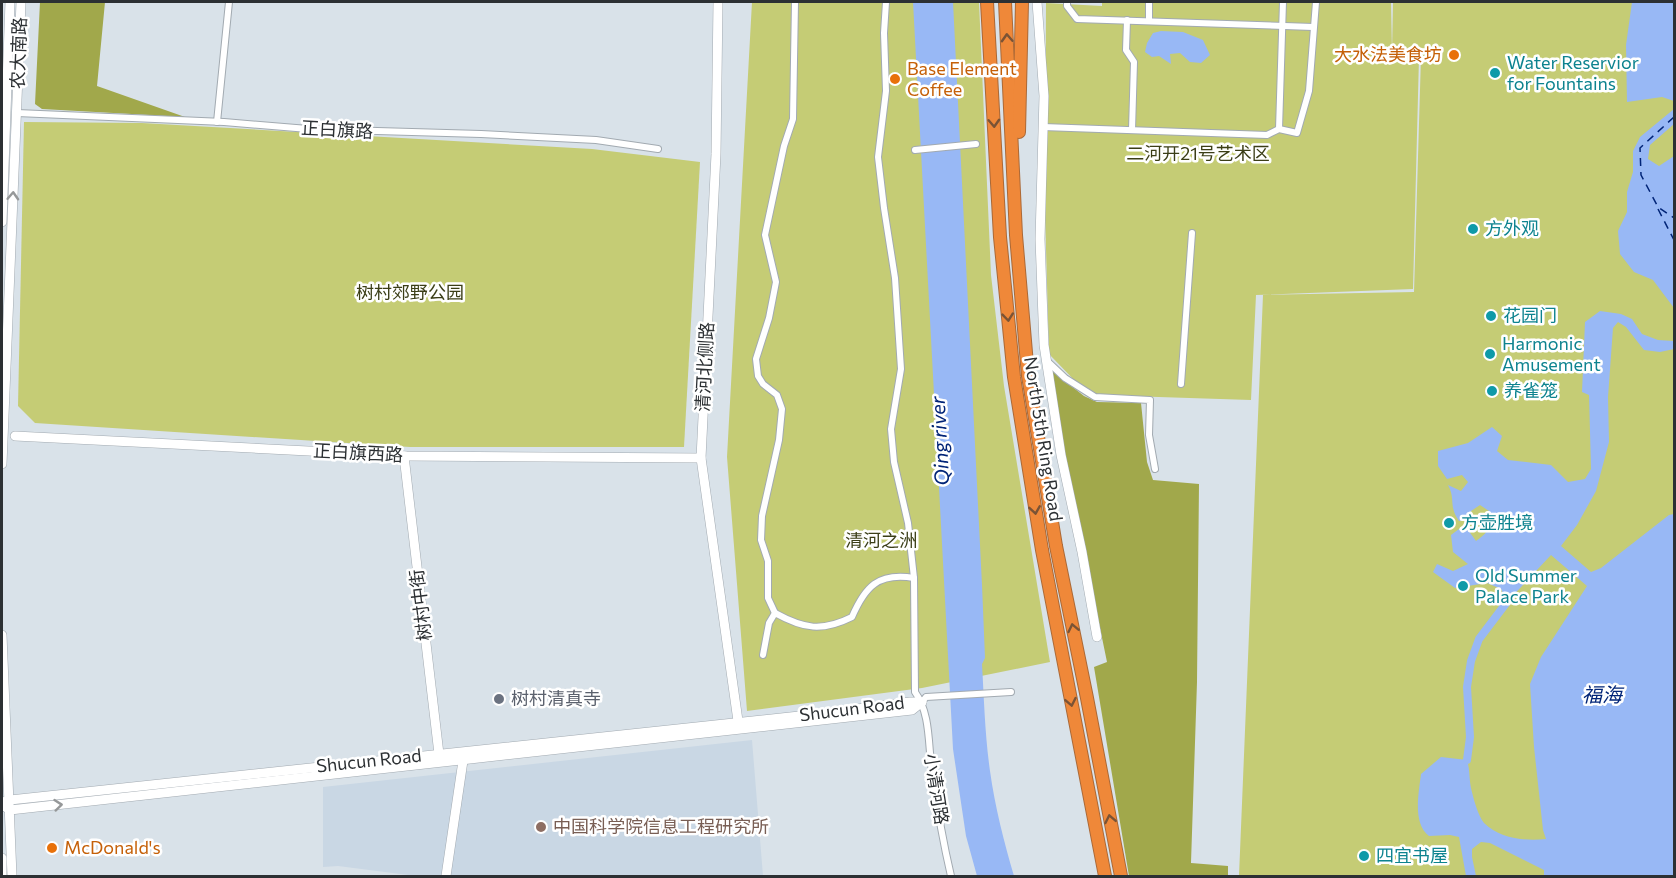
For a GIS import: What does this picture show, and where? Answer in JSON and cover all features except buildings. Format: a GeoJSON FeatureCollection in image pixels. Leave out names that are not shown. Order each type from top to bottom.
{"type":"FeatureCollection","features":[{"type":"Feature","properties":{"kind":"highway","name":"North 5th Ring Road"},"geometry":{"type":"LineString","coordinates":[[987,2],[1000,237],[1014,377],[1041,550],[1105,876]]}},
{"type":"Feature","properties":{"kind":"highway","name":"North 5th Ring Road"},"geometry":{"type":"LineString","coordinates":[[1005,2],[1016,235],[1028,376],[1056,546],[1120,876]]}},
{"type":"Feature","properties":{"kind":"highway"},"geometry":{"type":"LineString","coordinates":[[1016,235],[1022,2]]}},
{"type":"Feature","properties":{"kind":"street","name":"农大南路"},"geometry":{"type":"LineString","coordinates":[[2,222],[5,34],[10,2]]}},
{"type":"Feature","properties":{"kind":"street","name":"农大南路"},"geometry":{"type":"LineString","coordinates":[[2,464],[21,2]]}},
{"type":"Feature","properties":{"kind":"street"},"geometry":{"type":"LineString","coordinates":[[217,122],[229,2]]}},
{"type":"Feature","properties":{"kind":"street","name":"清河北侧路"},"geometry":{"type":"LineString","coordinates":[[718,2],[716,154],[701,458],[739,726]]}},
{"type":"Feature","properties":{"kind":"street"},"geometry":{"type":"LineString","coordinates":[[795,2],[793,119],[784,146],[765,235],[776,282],[769,318],[756,358],[758,376],[763,384],[777,395],[782,409],[779,440],[762,516],[761,540],[768,561],[768,598],[775,613],[796,624],[819,628],[837,624],[852,617],[860,600],[874,582],[886,578],[914,578]]}},
{"type":"Feature","properties":{"kind":"street","name":"小清河路"},"geometry":{"type":"LineString","coordinates":[[886,2],[884,33],[886,91],[878,157],[895,278],[901,369],[891,429],[894,462],[908,523],[914,578],[915,692],[922,702],[932,773],[951,876]]}},
{"type":"Feature","properties":{"kind":"street"},"geometry":{"type":"LineString","coordinates":[[1038,2],[1044,96],[1040,239],[1044,345],[1062,455],[1097,638]]}},
{"type":"Feature","properties":{"kind":"street"},"geometry":{"type":"LineString","coordinates":[[1067,2],[1067,6],[1077,19],[1313,27]]}},
{"type":"Feature","properties":{"kind":"street"},"geometry":{"type":"LineString","coordinates":[[1149,2],[1149,21]]}},
{"type":"Feature","properties":{"kind":"street"},"geometry":{"type":"LineString","coordinates":[[1279,129],[1283,2]]}},
{"type":"Feature","properties":{"kind":"street"},"geometry":{"type":"LineString","coordinates":[[1043,127],[1267,135],[1279,129],[1297,133],[1309,91],[1316,2]]}},
{"type":"Feature","properties":{"kind":"street"},"geometry":{"type":"LineString","coordinates":[[1127,20],[1126,50],[1134,62],[1132,130]]}},
{"type":"Feature","properties":{"kind":"street","name":"正白旗路"},"geometry":{"type":"LineString","coordinates":[[16,113],[217,122],[308,129],[596,140],[658,149]]}},
{"type":"Feature","properties":{"kind":"street"},"geometry":{"type":"LineString","coordinates":[[915,150],[976,144]]}},
{"type":"Feature","properties":{"kind":"street"},"geometry":{"type":"LineString","coordinates":[[1181,384],[1192,233]]}},
{"type":"Feature","properties":{"kind":"street"},"geometry":{"type":"LineString","coordinates":[[1046,360],[1065,378],[1095,396],[1150,400],[1149,435],[1155,470]]}},
{"type":"Feature","properties":{"kind":"street","name":"正白旗西路"},"geometry":{"type":"LineString","coordinates":[[15,436],[404,456],[701,458]]}},
{"type":"Feature","properties":{"kind":"street","name":"树村中街"},"geometry":{"type":"LineString","coordinates":[[404,456],[439,754]]}},
{"type":"Feature","properties":{"kind":"street"},"geometry":{"type":"LineString","coordinates":[[763,654],[769,623],[775,613]]}},
{"type":"Feature","properties":{"kind":"street"},"geometry":{"type":"LineString","coordinates":[[2,635],[6,804],[12,876]]}},
{"type":"Feature","properties":{"kind":"street"},"geometry":{"type":"LineString","coordinates":[[922,702],[926,697],[935,696],[1011,693]]}},
{"type":"Feature","properties":{"kind":"street","name":"Shucun Road"},"geometry":{"type":"LineString","coordinates":[[6,804],[739,726],[922,702]]}},
{"type":"Feature","properties":{"kind":"street","name":"Shucun Road"},"geometry":{"type":"LineString","coordinates":[[6,804],[439,754],[464,756]]}},
{"type":"Feature","properties":{"kind":"street"},"geometry":{"type":"LineString","coordinates":[[446,876],[464,756]]}},
{"type":"Feature","properties":{"kind":"street"},"geometry":{"type":"LineString","coordinates":[[2,858],[2,876]]}},
{"type":"Feature","properties":{"kind":"shaded area","name":"中国科学院信息工程研究所"},"geometry":{"type":"Polygon","coordinates":[[[752,740],[763,876],[416,876],[338,866],[323,867],[323,787],[752,740]]]}},
{"type":"Feature","properties":{"kind":"green space"},"geometry":{"type":"Polygon","coordinates":[[[40,2],[105,2],[97,86],[185,117],[42,109],[35,104],[40,2]]]}},
{"type":"Feature","properties":{"kind":"green space","name":"清河之洲"},"geometry":{"type":"Polygon","coordinates":[[[752,2],[979,2],[991,275],[1004,386],[1050,662],[922,688],[747,711],[727,457],[752,2]]]}},
{"type":"Feature","properties":{"kind":"green space","name":"Old Summer Palace Park"},"geometry":{"type":"Polygon","coordinates":[[[1102,2],[1391,2],[1392,53],[1393,2],[1674,2],[1674,876],[1239,876],[1263,295],[1414,292],[1421,56],[1416,56],[1419,57],[1413,289],[1256,295],[1251,400],[1097,395],[1078,384],[1049,354],[1045,213],[1046,3],[1102,6],[1102,2]]]}},
{"type":"Feature","properties":{"kind":"green space","name":"树村郊野公园"},"geometry":{"type":"Polygon","coordinates":[[[24,122],[142,123],[592,149],[700,162],[684,447],[410,447],[35,423],[18,406],[24,122]]]}},
{"type":"Feature","properties":{"kind":"green space"},"geometry":{"type":"Polygon","coordinates":[[[1052,371],[1084,396],[1097,402],[1141,403],[1147,462],[1153,480],[1199,484],[1197,682],[1191,863],[1228,866],[1228,876],[1129,876],[1094,667],[1107,662],[1064,453],[1052,371]]]}},
{"type":"Feature","properties":{"kind":"water","name":"Qing river"},"geometry":{"type":"Polygon","coordinates":[[[913,2],[953,2],[982,585],[985,658],[982,664],[986,731],[994,798],[1014,876],[977,876],[966,836],[953,749],[913,2]]]}},
{"type":"Feature","properties":{"kind":"water"},"geometry":{"type":"Polygon","coordinates":[[[1632,2],[1674,2],[1674,101],[1662,97],[1627,102],[1626,45],[1632,2]]]}},
{"type":"Feature","properties":{"kind":"water"},"geometry":{"type":"Polygon","coordinates":[[[1183,32],[1203,40],[1210,55],[1201,63],[1190,62],[1180,53],[1170,54],[1171,64],[1159,56],[1152,57],[1145,52],[1147,43],[1153,33],[1183,32]]]}},
{"type":"Feature","properties":{"kind":"water"},"geometry":{"type":"Polygon","coordinates":[[[1674,109],[1674,124],[1650,145],[1648,159],[1659,166],[1674,156],[1674,308],[1653,280],[1634,272],[1620,254],[1618,231],[1627,212],[1627,192],[1633,172],[1633,151],[1640,137],[1674,109]]]}},
{"type":"Feature","properties":{"kind":"water","name":"福海"},"geometry":{"type":"Polygon","coordinates":[[[1600,311],[1621,314],[1632,319],[1642,334],[1658,340],[1674,341],[1674,349],[1660,352],[1644,350],[1626,327],[1618,322],[1613,328],[1608,397],[1609,442],[1596,491],[1577,525],[1561,546],[1591,572],[1601,568],[1669,515],[1674,514],[1674,876],[1544,876],[1544,870],[1490,843],[1481,842],[1472,849],[1476,876],[1466,876],[1459,837],[1429,836],[1420,823],[1418,798],[1421,774],[1441,757],[1467,760],[1473,796],[1484,823],[1505,836],[1530,840],[1546,839],[1543,830],[1534,747],[1530,684],[1541,657],[1587,586],[1551,555],[1507,602],[1501,589],[1487,583],[1455,588],[1433,572],[1437,564],[1453,571],[1468,564],[1453,552],[1451,535],[1466,527],[1476,541],[1487,532],[1490,525],[1489,511],[1480,505],[1471,511],[1469,519],[1459,521],[1454,511],[1448,485],[1461,491],[1468,482],[1462,475],[1447,479],[1438,466],[1438,451],[1468,443],[1492,427],[1502,436],[1497,451],[1508,460],[1551,465],[1568,482],[1585,479],[1591,469],[1589,395],[1582,392],[1585,322],[1600,311]]]}},
{"type":"Feature","properties":{"kind":"waterway"},"geometry":{"type":"LineString","coordinates":[[1467,760],[1470,737],[1467,687],[1471,661],[1479,639],[1507,602]]}},
{"type":"Feature","properties":{"kind":"ferry route"},"geometry":{"type":"LineString","coordinates":[[1674,117],[1640,148],[1641,175],[1658,207],[1674,218]]}},
{"type":"Feature","properties":{"kind":"ferry route"},"geometry":{"type":"LineString","coordinates":[[1658,209],[1674,240]]}},
{"type":"Feature","properties":{"kind":"place","name":"大水法美食坊"},"geometry":{"type":"Point","coordinates":[1454,55]}},
{"type":"Feature","properties":{"kind":"place","name":"Water Reservior for Fountains"},"geometry":{"type":"Point","coordinates":[1495,73]}},
{"type":"Feature","properties":{"kind":"place","name":"Base Element Coffee"},"geometry":{"type":"Point","coordinates":[895,79]}},
{"type":"Feature","properties":{"kind":"place","name":"方外观"},"geometry":{"type":"Point","coordinates":[1473,229]}},
{"type":"Feature","properties":{"kind":"place","name":"花园门"},"geometry":{"type":"Point","coordinates":[1491,316]}},
{"type":"Feature","properties":{"kind":"place","name":"Harmonic Amusement"},"geometry":{"type":"Point","coordinates":[1490,354]}},
{"type":"Feature","properties":{"kind":"place","name":"养雀笼"},"geometry":{"type":"Point","coordinates":[1492,391]}},
{"type":"Feature","properties":{"kind":"place","name":"方壶胜境"},"geometry":{"type":"Point","coordinates":[1449,523]}},
{"type":"Feature","properties":{"kind":"place","name":"Old Summer Palace Park"},"geometry":{"type":"Point","coordinates":[1463,586]}},
{"type":"Feature","properties":{"kind":"place","name":"树村清真寺"},"geometry":{"type":"Point","coordinates":[499,699]}},
{"type":"Feature","properties":{"kind":"place","name":"中国科学院信息工程研究所"},"geometry":{"type":"Point","coordinates":[541,827]}},
{"type":"Feature","properties":{"kind":"place","name":"McDonald's"},"geometry":{"type":"Point","coordinates":[52,848]}},
{"type":"Feature","properties":{"kind":"place","name":"四宜书屋"},"geometry":{"type":"Point","coordinates":[1364,856]}},
{"type":"Feature","properties":{"kind":"park label","name":"二河开21号艺术区"},"geometry":{"type":"Point","coordinates":[1198,154]}}]}
